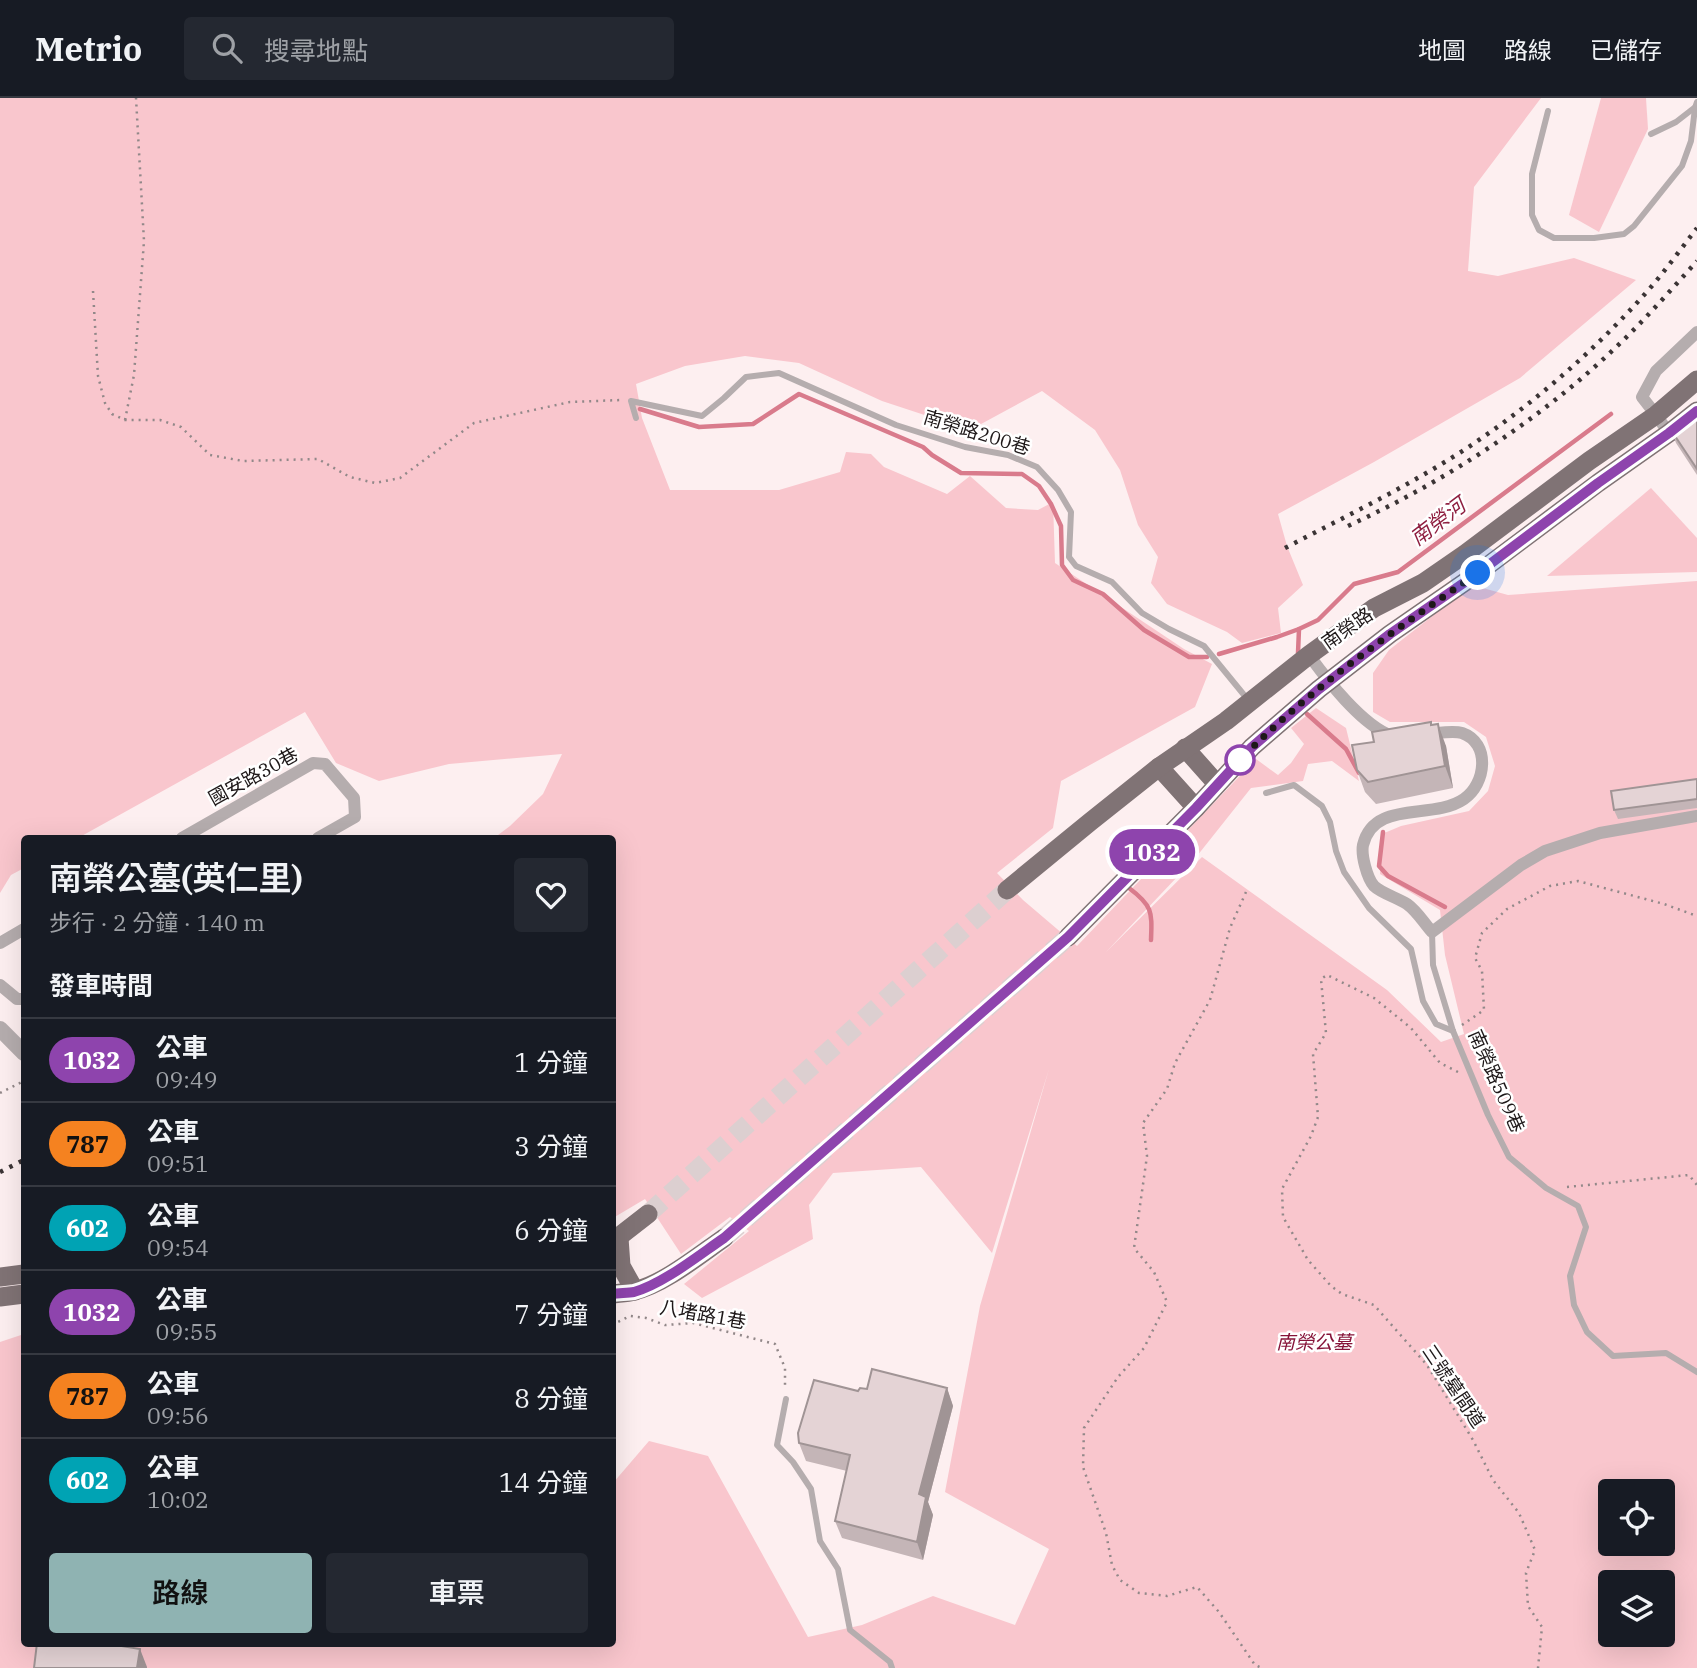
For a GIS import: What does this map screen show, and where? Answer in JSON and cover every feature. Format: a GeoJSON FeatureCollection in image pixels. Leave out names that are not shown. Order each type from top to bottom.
{"type":"FeatureCollection","features":[{"type":"Feature","properties":{"kind":"main road","name":"南榮路"},"geometry":{"type":"LineString","coordinates":[[1007,890],[1159,767],[1226,722],[1309,654],[1374,608],[1444,569],[1579,468],[1656,415],[1697,380]]}},
{"type":"Feature","properties":{"kind":"main road","name":"南榮路"},"geometry":{"type":"LineString","coordinates":[[1068,937],[1196,808],[1252,747],[1329,682],[1390,634],[1478,573],[1697,411]]}},
{"type":"Feature","properties":{"kind":"main road"},"geometry":{"type":"LineString","coordinates":[[1185,748],[1216,785]]}},
{"type":"Feature","properties":{"kind":"main road"},"geometry":{"type":"LineString","coordinates":[[1159,767],[1196,808]]}},
{"type":"Feature","properties":{"kind":"main road"},"geometry":{"type":"LineString","coordinates":[[635,1292],[621,1266],[616,1240],[648,1214]]}},
{"type":"Feature","properties":{"kind":"main road"},"geometry":{"type":"LineString","coordinates":[[616,1294],[635,1292],[677,1270],[724,1238]]}},
{"type":"Feature","properties":{"kind":"main road"},"geometry":{"type":"LineString","coordinates":[[0,1277],[21,1274]]}},
{"type":"Feature","properties":{"kind":"main road"},"geometry":{"type":"LineString","coordinates":[[0,1297],[21,1294]]}},
{"type":"Feature","properties":{"kind":"street"},"geometry":{"type":"LineString","coordinates":[[1669,433],[1642,397],[1656,371],[1697,332]]}},
{"type":"Feature","properties":{"kind":"street"},"geometry":{"type":"LineString","coordinates":[[1309,654],[1329,682],[1379,732],[1393,736],[1460,732],[1474,740],[1481,750],[1482,765],[1478,785],[1465,798],[1446,808],[1392,815],[1379,820],[1369,831],[1363,846],[1363,861],[1374,886],[1409,905],[1432,932],[1545,851],[1600,833],[1697,816]]}},
{"type":"Feature","properties":{"kind":"street","name":"國安路30巷"},"geometry":{"type":"LineString","coordinates":[[187,835],[313,763],[325,764],[355,798],[355,817],[323,835]]}},
{"type":"Feature","properties":{"kind":"street"},"geometry":{"type":"LineString","coordinates":[[0,943],[21,931]]}},
{"type":"Feature","properties":{"kind":"street"},"geometry":{"type":"LineString","coordinates":[[0,985],[17,999],[21,999]]}},
{"type":"Feature","properties":{"kind":"street"},"geometry":{"type":"LineString","coordinates":[[0,1029],[21,1050]]}},
{"type":"Feature","properties":{"kind":"lane"},"geometry":{"type":"LineString","coordinates":[[1548,111],[1532,174],[1532,215],[1539,230],[1554,238],[1594,237],[1624,234],[1658,198],[1682,166],[1691,141],[1696,105]]}},
{"type":"Feature","properties":{"kind":"lane"},"geometry":{"type":"LineString","coordinates":[[1651,134],[1676,122],[1696,105]]}},
{"type":"Feature","properties":{"kind":"lane","name":"南榮路200巷"},"geometry":{"type":"LineString","coordinates":[[635,402],[702,416],[746,377],[779,373],[897,425],[965,447],[1008,455],[1037,467],[1058,490],[1071,512],[1069,557],[1076,566],[1112,582],[1142,613],[1204,646],[1250,703]]}},
{"type":"Feature","properties":{"kind":"lane"},"geometry":{"type":"LineString","coordinates":[[635,402],[636,418]]}},
{"type":"Feature","properties":{"kind":"lane"},"geometry":{"type":"LineString","coordinates":[[1266,793],[1294,785],[1322,806],[1331,822],[1343,872],[1369,908],[1411,949],[1423,1001],[1436,1024],[1453,1031]]}},
{"type":"Feature","properties":{"kind":"lane","name":"南榮路509巷"},"geometry":{"type":"LineString","coordinates":[[1432,932],[1433,964],[1453,1031],[1488,1115],[1509,1157],[1546,1188],[1578,1206],[1586,1227],[1570,1276],[1574,1305],[1587,1332],[1613,1356],[1666,1353],[1697,1372]]}},
{"type":"Feature","properties":{"kind":"lane"},"geometry":{"type":"LineString","coordinates":[[786,1399],[777,1445],[793,1462],[811,1489],[820,1541],[838,1569],[850,1630],[890,1662],[892,1668]]}},
{"type":"Feature","properties":{"kind":"path"},"geometry":{"type":"LineString","coordinates":[[125,420],[134,375],[144,242],[136,98]]}},
{"type":"Feature","properties":{"kind":"path"},"geometry":{"type":"LineString","coordinates":[[93,291],[99,376],[105,403],[112,414],[125,420],[160,420],[181,427],[210,455],[243,461],[318,459],[350,477],[375,483],[400,478],[474,423],[570,402],[635,402]]}},
{"type":"Feature","properties":{"kind":"path"},"geometry":{"type":"LineString","coordinates":[[1453,1031],[1484,1010],[1482,971],[1475,958],[1482,933],[1507,909],[1550,886],[1578,881],[1664,904],[1697,916]]}},
{"type":"Feature","properties":{"kind":"path"},"geometry":{"type":"LineString","coordinates":[[1245,892],[1230,928],[1210,1000],[1175,1063],[1167,1089],[1143,1123],[1147,1156],[1134,1248],[1154,1272],[1167,1302],[1144,1348],[1118,1377],[1084,1428],[1083,1467],[1106,1533],[1112,1565],[1120,1580],[1139,1593],[1167,1596],[1197,1587],[1219,1612],[1255,1665],[1262,1668]]}},
{"type":"Feature","properties":{"kind":"path","name":"三號墓間道"},"geometry":{"type":"LineString","coordinates":[[1474,1080],[1440,1063],[1411,1028],[1374,998],[1327,975],[1321,979],[1326,1033],[1313,1054],[1318,1117],[1311,1136],[1282,1189],[1283,1217],[1308,1259],[1331,1286],[1342,1294],[1374,1305],[1427,1365],[1473,1440],[1493,1480],[1519,1513],[1535,1550],[1526,1573],[1528,1606],[1542,1627],[1538,1668]]}},
{"type":"Feature","properties":{"kind":"path"},"geometry":{"type":"LineString","coordinates":[[0,1093],[21,1083]]}},
{"type":"Feature","properties":{"kind":"path"},"geometry":{"type":"LineString","coordinates":[[1546,1188],[1689,1175],[1697,1185]]}},
{"type":"Feature","properties":{"kind":"path","name":"八堵路1巷"},"geometry":{"type":"LineString","coordinates":[[616,1323],[631,1316],[664,1325],[693,1323],[775,1344],[785,1368],[786,1399]]}},
{"type":"Feature","properties":{"kind":"green space","name":"南榮公墓"},"geometry":{"type":"Polygon","coordinates":[[[0,98],[1541,98],[1474,187],[1468,271],[1498,276],[1574,258],[1636,280],[1520,378],[1278,514],[1287,546],[1303,585],[1278,608],[1281,633],[1242,643],[1227,632],[1167,604],[1151,583],[1158,557],[1138,525],[1120,470],[1095,430],[1042,391],[970,430],[882,401],[799,363],[745,356],[685,366],[636,384],[642,418],[670,490],[779,490],[840,472],[846,452],[871,454],[884,467],[947,494],[970,476],[1006,508],[1038,510],[1053,502],[1055,563],[1184,649],[1212,664],[1195,707],[1061,781],[1053,828],[997,873],[1023,900],[1077,946],[1256,759],[1278,775],[1291,763],[1304,744],[1291,728],[1316,708],[1346,728],[1359,781],[1332,761],[1308,764],[1303,781],[1251,788],[1197,856],[1106,952],[1202,857],[1387,990],[1441,1042],[1464,1034],[1445,955],[1440,910],[1380,874],[1382,834],[1401,826],[1469,811],[1488,791],[1495,766],[1486,737],[1464,722],[1390,722],[1373,712],[1373,673],[1389,650],[1472,585],[1508,595],[1697,581],[1697,1668],[0,1668],[0,1342],[21,1335],[21,1647],[616,1647],[616,1480],[649,1441],[708,1456],[808,1637],[862,1625],[933,1596],[1015,1625],[1049,1549],[945,1492],[980,1306],[1049,1069],[992,1253],[921,1167],[833,1173],[809,1205],[813,1239],[702,1298],[684,1284],[749,1231],[730,1217],[681,1254],[645,1199],[616,1216],[616,835],[498,835],[543,794],[562,754],[449,764],[379,781],[336,763],[305,712],[83,835],[21,835],[21,870],[11,875],[0,893],[0,98]]]}},
{"type":"Feature","properties":{"kind":"green space"},"geometry":{"type":"Polygon","coordinates":[[[1601,98],[1646,98],[1648,129],[1599,232],[1569,215],[1601,98]]]}},
{"type":"Feature","properties":{"kind":"green space"},"geometry":{"type":"Polygon","coordinates":[[[1651,488],[1697,538],[1697,572],[1547,576],[1651,488]]]}},
{"type":"Feature","properties":{"kind":"building"},"geometry":{"type":"Polygon","coordinates":[[[1697,410],[1697,469],[1671,430],[1697,410]]]}},
{"type":"Feature","properties":{"kind":"building"},"geometry":{"type":"Polygon","coordinates":[[[1431,722],[1431,725],[1438,724],[1445,766],[1368,782],[1357,770],[1352,745],[1374,742],[1372,732],[1431,722]]]}},
{"type":"Feature","properties":{"kind":"building"},"geometry":{"type":"Polygon","coordinates":[[[1697,779],[1697,799],[1614,810],[1611,791],[1697,779]]]}},
{"type":"Feature","properties":{"kind":"building"},"geometry":{"type":"Polygon","coordinates":[[[872,1369],[947,1388],[919,1494],[926,1497],[917,1542],[835,1521],[850,1455],[799,1443],[798,1433],[814,1380],[858,1391],[860,1388],[867,1389],[872,1369]]]}},
{"type":"Feature","properties":{"kind":"building"},"geometry":{"type":"Polygon","coordinates":[[[37,1647],[140,1649],[137,1668],[34,1668],[37,1647]]]}},
{"type":"Feature","properties":{"kind":"waterway"},"geometry":{"type":"LineString","coordinates":[[640,409],[699,427],[753,424],[799,394],[923,447],[961,473],[1022,474],[1039,486],[1051,504],[1061,526],[1062,565],[1073,580],[1103,594],[1144,630],[1189,657],[1207,657]]}},
{"type":"Feature","properties":{"kind":"waterway","name":"南榮河"},"geometry":{"type":"LineString","coordinates":[[1298,653],[1299,629],[1318,620],[1354,584],[1398,572],[1611,414]]}},
{"type":"Feature","properties":{"kind":"waterway"},"geometry":{"type":"LineString","coordinates":[[1219,654],[1299,629]]}},
{"type":"Feature","properties":{"kind":"waterway","name":"南榮河"},"geometry":{"type":"LineString","coordinates":[[1307,714],[1346,749],[1359,773]]}},
{"type":"Feature","properties":{"kind":"waterway","name":"南榮河"},"geometry":{"type":"LineString","coordinates":[[1383,832],[1379,866],[1388,876],[1445,907]]}},
{"type":"Feature","properties":{"kind":"waterway"},"geometry":{"type":"LineString","coordinates":[[1129,888],[1147,905],[1151,940]]}},
{"type":"Feature","properties":{"kind":"tunnel"},"geometry":{"type":"LineString","coordinates":[[648,1214],[1007,890]]}},
{"type":"Feature","properties":{"kind":"tunnel"},"geometry":{"type":"LineString","coordinates":[[724,1238],[1068,937]]}},
{"type":"Feature","properties":{"kind":"railway"},"geometry":{"type":"LineString","coordinates":[[1285,548],[1423,475],[1515,414],[1582,358],[1624,316],[1658,279],[1697,228]]}},
{"type":"Feature","properties":{"kind":"railway"},"geometry":{"type":"LineString","coordinates":[[1348,526],[1437,480],[1542,410],[1624,339],[1697,261]]}},
{"type":"Feature","properties":{"kind":"railway"},"geometry":{"type":"LineString","coordinates":[[0,1172],[21,1162]]}},
{"type":"Feature","properties":{"kind":"bus line","name":"1032"},"geometry":{"type":"LineString","coordinates":[[616,1294],[635,1292],[656,1282],[724,1238],[1068,937],[1196,808],[1252,747],[1319,689],[1390,634],[1478,573],[1697,411]]}},
{"type":"Feature","properties":{"kind":"route"},"geometry":{"type":"LineString","coordinates":[[1240,760],[1234,766],[1319,689],[1390,634],[1478,573]]}}]}
